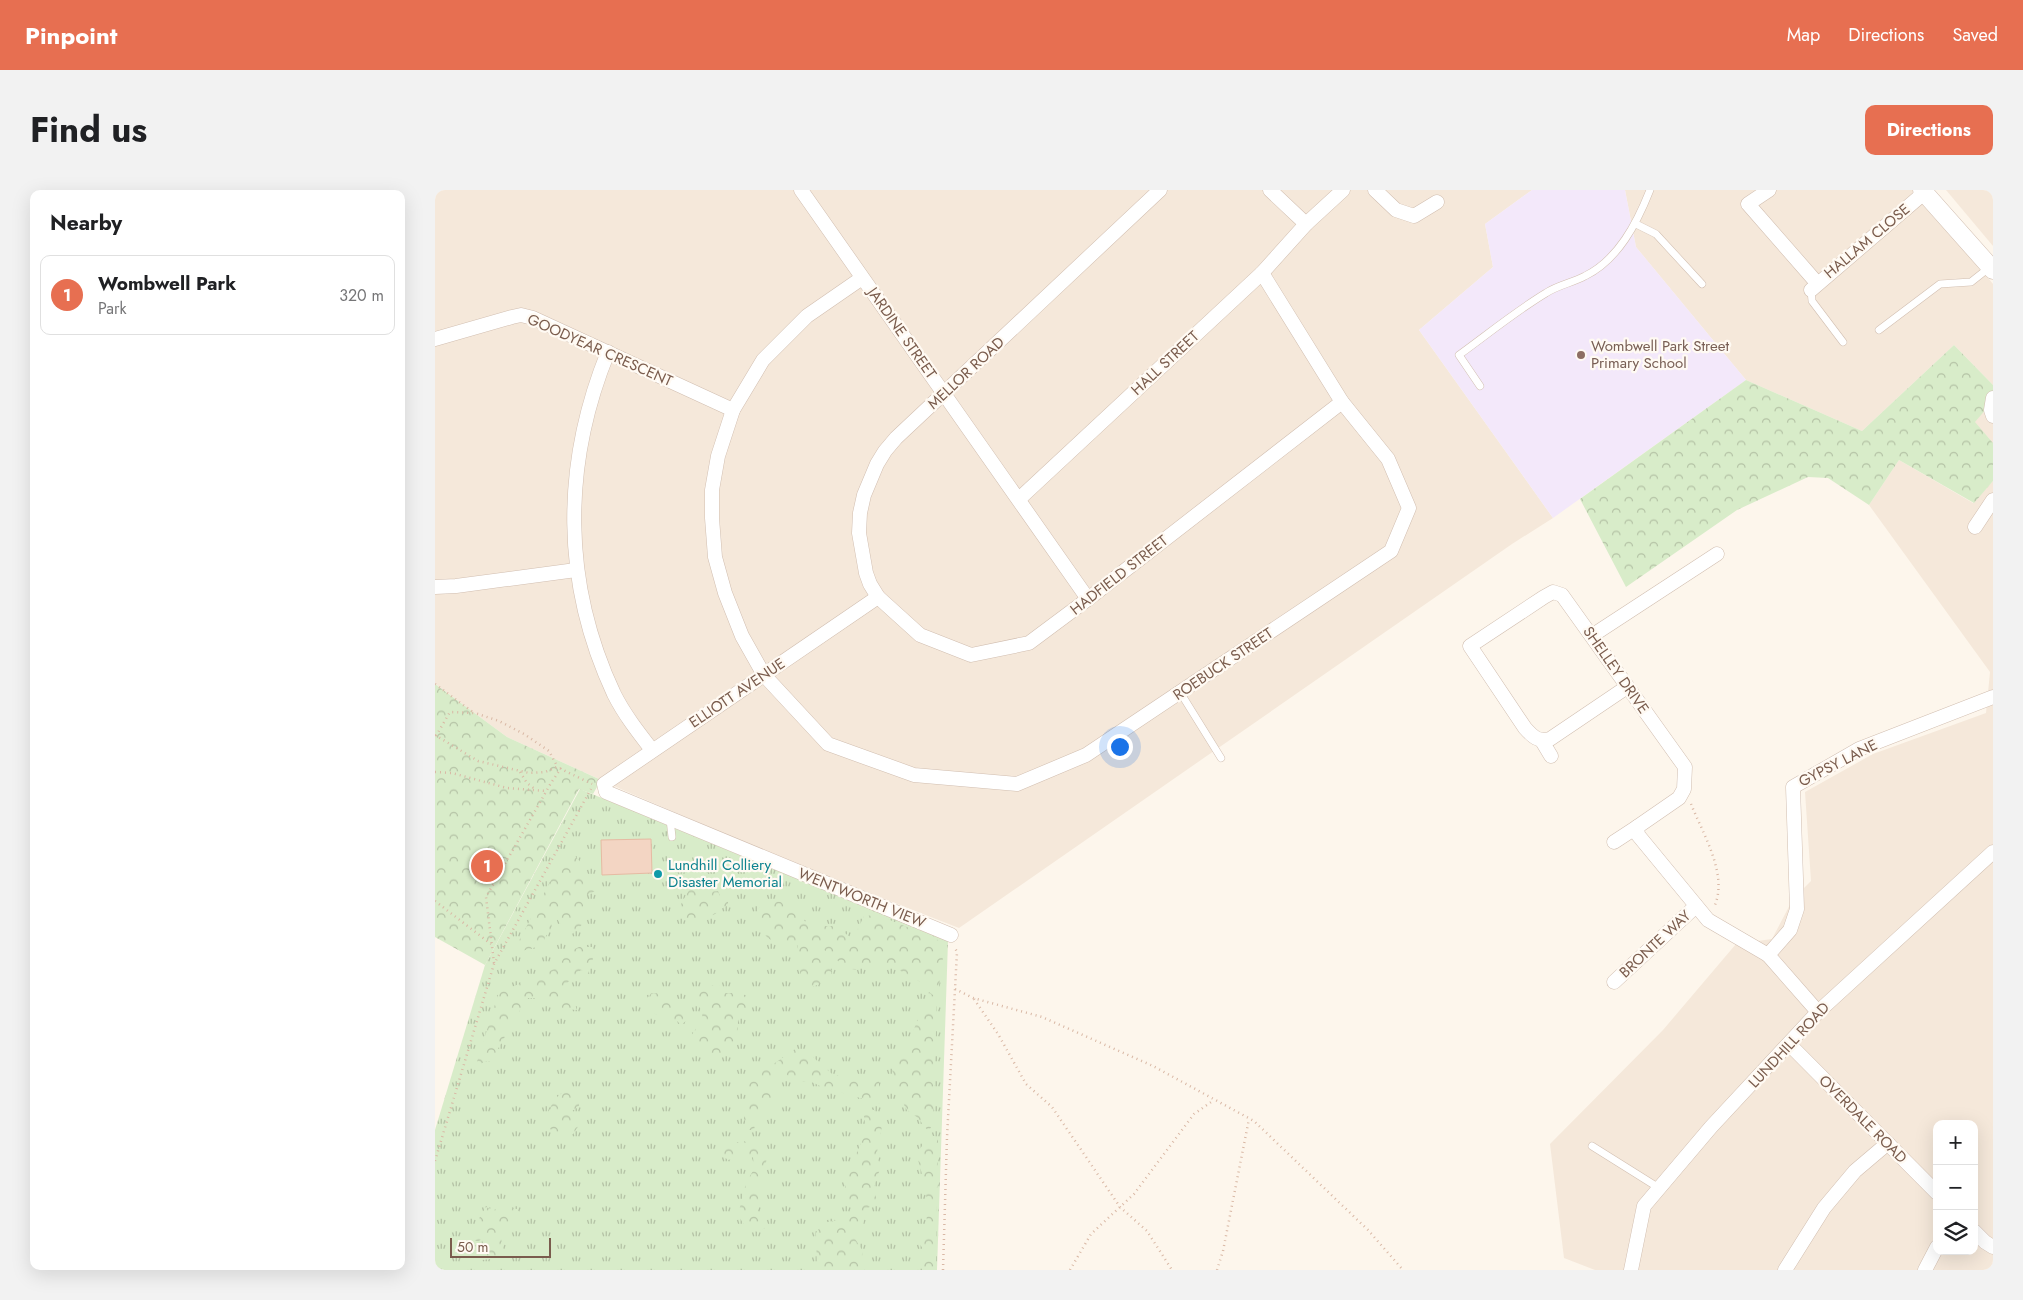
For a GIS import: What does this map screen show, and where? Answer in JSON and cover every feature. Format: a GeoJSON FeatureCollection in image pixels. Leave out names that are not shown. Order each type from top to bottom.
{"type":"FeatureCollection","features":[{"type":"Feature","properties":{"kind":"street","name":"JARDINE STREET"},"geometry":{"type":"LineString","coordinates":[[801,190],[1089,599]]}},
{"type":"Feature","properties":{"kind":"street","name":"MELLOR ROAD"},"geometry":{"type":"LineString","coordinates":[[878,596],[870,584],[862,556],[859,533],[860,513],[864,495],[870,478],[885,451],[896,438],[1160,190]]}},
{"type":"Feature","properties":{"kind":"street"},"geometry":{"type":"LineString","coordinates":[[1270,190],[1306,224]]}},
{"type":"Feature","properties":{"kind":"street","name":"HALL STREET"},"geometry":{"type":"LineString","coordinates":[[1019,499],[1262,273],[1306,224],[1343,190]]}},
{"type":"Feature","properties":{"kind":"street"},"geometry":{"type":"LineString","coordinates":[[1375,190],[1396,210],[1413,216],[1437,202]]}},
{"type":"Feature","properties":{"kind":"street"},"geometry":{"type":"LineString","coordinates":[[1769,190],[1748,204],[1814,287]]}},
{"type":"Feature","properties":{"kind":"street"},"geometry":{"type":"LineString","coordinates":[[1923,191],[1992,268]]}},
{"type":"Feature","properties":{"kind":"street","name":"HALLAM CLOSE"},"geometry":{"type":"LineString","coordinates":[[1814,287],[1923,191]]}},
{"type":"Feature","properties":{"kind":"street","name":"ROEBUCK STREET"},"geometry":{"type":"LineString","coordinates":[[862,278],[807,316],[773,348],[763,360],[733,410],[722,442],[715,472],[712,518],[715,557],[725,593],[741,636],[764,674],[828,744],[914,775],[1017,784],[1087,755],[1391,551],[1409,508],[1389,459],[1343,402],[1262,273]]}},
{"type":"Feature","properties":{"kind":"street","name":"GOODYEAR CRESCENT"},"geometry":{"type":"LineString","coordinates":[[435,339],[521,315],[533,318],[733,410]]}},
{"type":"Feature","properties":{"kind":"street"},"geometry":{"type":"LineString","coordinates":[[608,352],[597,379],[589,408],[575,476],[573,532],[576,570],[592,633],[615,695],[631,723],[652,750]]}},
{"type":"Feature","properties":{"kind":"street"},"geometry":{"type":"LineString","coordinates":[[1993,398],[1991,410],[1993,416]]}},
{"type":"Feature","properties":{"kind":"street","name":"HADFIELD STREET"},"geometry":{"type":"LineString","coordinates":[[878,596],[920,634],[971,654],[1029,643],[1089,599],[1343,402]]}},
{"type":"Feature","properties":{"kind":"street"},"geometry":{"type":"LineString","coordinates":[[1975,527],[1993,500]]}},
{"type":"Feature","properties":{"kind":"street"},"geometry":{"type":"LineString","coordinates":[[1593,635],[1717,554]]}},
{"type":"Feature","properties":{"kind":"street"},"geometry":{"type":"LineString","coordinates":[[435,587],[456,586],[576,570]]}},
{"type":"Feature","properties":{"kind":"street","name":"SHELLEY DRIVE"},"geometry":{"type":"LineString","coordinates":[[1542,741],[1535,738],[1525,728],[1470,646],[1553,592],[1562,595],[1593,635],[1627,687],[1685,767],[1684,789],[1679,798],[1615,842]]}},
{"type":"Feature","properties":{"kind":"street","name":"ELLIOTT AVENUE"},"geometry":{"type":"LineString","coordinates":[[606,792],[604,784],[878,596]]}},
{"type":"Feature","properties":{"kind":"street"},"geometry":{"type":"LineString","coordinates":[[1551,756],[1542,741],[1550,739],[1627,687]]}},
{"type":"Feature","properties":{"kind":"street","name":"GYPSY LANE"},"geometry":{"type":"LineString","coordinates":[[1768,955],[1790,930],[1797,909],[1793,787],[1859,750],[1993,697]]}},
{"type":"Feature","properties":{"kind":"street","name":"WENTWORTH VIEW"},"geometry":{"type":"LineString","coordinates":[[606,792],[951,934]]}},
{"type":"Feature","properties":{"kind":"street"},"geometry":{"type":"LineString","coordinates":[[1637,827],[1638,835],[1707,920],[1768,955],[1818,1012]]}},
{"type":"Feature","properties":{"kind":"street","name":"LUNDHILL ROAD"},"geometry":{"type":"LineString","coordinates":[[1631,1270],[1644,1206],[1711,1127],[1818,1012],[1993,852]]}},
{"type":"Feature","properties":{"kind":"street","name":"BRONTE WAY"},"geometry":{"type":"LineString","coordinates":[[1614,982],[1696,906]]}},
{"type":"Feature","properties":{"kind":"street","name":"OVERDALE ROAD"},"geometry":{"type":"LineString","coordinates":[[1789,1044],[1933,1189]]}},
{"type":"Feature","properties":{"kind":"street"},"geometry":{"type":"LineString","coordinates":[[1785,1270],[1824,1208],[1855,1171],[1887,1143]]}},
{"type":"Feature","properties":{"kind":"street"},"geometry":{"type":"LineString","coordinates":[[1978,1235],[1993,1248]]}},
{"type":"Feature","properties":{"kind":"street"},"geometry":{"type":"LineString","coordinates":[[1925,1270],[1933,1255]]}},
{"type":"Feature","properties":{"kind":"lane"},"geometry":{"type":"LineString","coordinates":[[1480,386],[1459,354],[1547,293],[1584,277],[1595,270],[1626,239],[1636,224],[1649,190]]}},
{"type":"Feature","properties":{"kind":"lane"},"geometry":{"type":"LineString","coordinates":[[1636,224],[1656,234],[1702,284]]}},
{"type":"Feature","properties":{"kind":"lane"},"geometry":{"type":"LineString","coordinates":[[1879,330],[1915,301],[1941,284],[1971,282],[1992,268]]}},
{"type":"Feature","properties":{"kind":"lane"},"geometry":{"type":"LineString","coordinates":[[1814,287],[1812,301],[1843,342]]}},
{"type":"Feature","properties":{"kind":"lane"},"geometry":{"type":"LineString","coordinates":[[1180,692],[1221,758]]}},
{"type":"Feature","properties":{"kind":"lane"},"geometry":{"type":"LineString","coordinates":[[670,819],[672,837]]}},
{"type":"Feature","properties":{"kind":"lane"},"geometry":{"type":"LineString","coordinates":[[1592,1146],[1659,1188]]}},
{"type":"Feature","properties":{"kind":"path"},"geometry":{"type":"LineString","coordinates":[[435,684],[475,714]]}},
{"type":"Feature","properties":{"kind":"path"},"geometry":{"type":"LineString","coordinates":[[559,767],[545,772],[529,773],[478,761],[435,736],[450,712],[475,714],[499,721],[524,734],[549,752],[559,767],[606,792]]}},
{"type":"Feature","properties":{"kind":"path"},"geometry":{"type":"LineString","coordinates":[[494,964],[486,897],[559,767]]}},
{"type":"Feature","properties":{"kind":"path"},"geometry":{"type":"LineString","coordinates":[[520,771],[527,783],[537,790]]}},
{"type":"Feature","properties":{"kind":"path"},"geometry":{"type":"LineString","coordinates":[[435,772],[452,773],[507,788],[546,791]]}},
{"type":"Feature","properties":{"kind":"path"},"geometry":{"type":"LineString","coordinates":[[435,1161],[494,964],[594,784]]}},
{"type":"Feature","properties":{"kind":"path"},"geometry":{"type":"LineString","coordinates":[[1689,800],[1718,871],[1719,897],[1707,920]]}},
{"type":"Feature","properties":{"kind":"path"},"geometry":{"type":"LineString","coordinates":[[435,901],[492,945]]}},
{"type":"Feature","properties":{"kind":"path"},"geometry":{"type":"LineString","coordinates":[[943,1270],[947,1136],[957,952],[951,934]]}},
{"type":"Feature","properties":{"kind":"path"},"geometry":{"type":"LineString","coordinates":[[955,989],[973,998],[1042,1017],[1153,1066],[1249,1118],[1368,1230],[1403,1270]]}},
{"type":"Feature","properties":{"kind":"path"},"geometry":{"type":"LineString","coordinates":[[973,998],[998,1034],[1026,1084],[1052,1107],[1120,1207],[1147,1230],[1172,1270]]}},
{"type":"Feature","properties":{"kind":"path"},"geometry":{"type":"LineString","coordinates":[[1070,1270],[1091,1234],[1134,1194],[1194,1114],[1215,1100]]}},
{"type":"Feature","properties":{"kind":"path"},"geometry":{"type":"LineString","coordinates":[[1217,1270],[1223,1251],[1249,1118]]}},
{"type":"Feature","properties":{"kind":"shaded area"},"geometry":{"type":"Polygon","coordinates":[[[435,190],[1532,190],[1485,224],[1493,267],[1419,330],[1553,518],[1512,544],[959,928],[805,868],[623,790],[507,737],[435,684],[435,190]]]}},
{"type":"Feature","properties":{"kind":"shaded area","name":"Wombwell Park Street Primary School"},"geometry":{"type":"Polygon","coordinates":[[[1532,190],[1625,190],[1636,247],[1746,380],[1553,518],[1419,330],[1493,267],[1485,224],[1532,190]]]}},
{"type":"Feature","properties":{"kind":"shaded area"},"geometry":{"type":"Polygon","coordinates":[[[1625,190],[1916,190],[1993,284],[1993,385],[1954,345],[1862,431],[1746,380],[1636,247],[1625,190]]]}},
{"type":"Feature","properties":{"kind":"shaded area"},"geometry":{"type":"Polygon","coordinates":[[[1946,190],[1993,190],[1993,246],[1946,190]]]}},
{"type":"Feature","properties":{"kind":"shaded area"},"geometry":{"type":"Polygon","coordinates":[[[1993,401],[1993,443],[1974,422],[1993,401]]]}},
{"type":"Feature","properties":{"kind":"shaded area"},"geometry":{"type":"Polygon","coordinates":[[[1899,460],[1973,503],[1993,481],[1993,1270],[1595,1270],[1564,1258],[1550,1144],[1663,1030],[1736,944],[1772,939],[1793,899],[1811,881],[1805,792],[1873,754],[1986,713],[1990,672],[1869,505],[1899,460]]]}},
{"type":"Feature","properties":{"kind":"green space"},"geometry":{"type":"Polygon","coordinates":[[[1954,345],[1993,385],[1993,401],[1975,422],[1993,443],[1993,481],[1974,503],[1899,460],[1869,505],[1828,478],[1808,477],[1737,510],[1626,587],[1580,499],[1746,380],[1862,431],[1954,345]]]}},
{"type":"Feature","properties":{"kind":"green space"},"geometry":{"type":"Polygon","coordinates":[[[435,684],[507,737],[601,780],[593,794],[579,789],[485,965],[435,937],[435,684]]]}},
{"type":"Feature","properties":{"kind":"green space"},"geometry":{"type":"Polygon","coordinates":[[[580,789],[948,941],[937,1270],[435,1270],[435,1130],[485,965],[580,789]]]}},
{"type":"Feature","properties":{"kind":"green space"},"geometry":{"type":"Polygon","coordinates":[[[567,850],[580,862],[595,891],[582,898],[586,921],[572,934],[561,925],[556,917],[551,918],[552,929],[545,937],[542,947],[513,952],[567,850]]]}},
{"type":"Feature","properties":{"kind":"green space"},"geometry":{"type":"Polygon","coordinates":[[[699,889],[708,892],[718,891],[721,898],[728,900],[728,904],[715,914],[695,922],[683,920],[680,906],[689,890],[699,889]]]}},
{"type":"Feature","properties":{"kind":"green space"},"geometry":{"type":"Polygon","coordinates":[[[763,901],[790,904],[808,926],[835,926],[853,939],[864,916],[878,915],[945,943],[938,993],[909,975],[888,966],[877,964],[866,965],[856,970],[852,969],[843,965],[823,949],[822,955],[832,971],[830,980],[812,987],[804,984],[797,962],[799,953],[797,944],[779,943],[764,934],[757,911],[763,901]]]}},
{"type":"Feature","properties":{"kind":"green space"},"geometry":{"type":"Polygon","coordinates":[[[579,947],[592,947],[595,952],[588,974],[581,970],[567,983],[577,1010],[563,1009],[555,998],[527,998],[491,1061],[485,1061],[475,1068],[503,979],[512,987],[559,967],[566,953],[579,947]]]}},
{"type":"Feature","properties":{"kind":"green space"},"geometry":{"type":"Polygon","coordinates":[[[711,985],[721,986],[725,993],[742,993],[750,1005],[749,1013],[738,1016],[735,1044],[727,1054],[713,1058],[701,1049],[691,1036],[703,1018],[698,1001],[698,989],[711,985]]]}},
{"type":"Feature","properties":{"kind":"green space"},"geometry":{"type":"Polygon","coordinates":[[[929,992],[937,998],[933,1125],[928,1131],[918,1118],[906,1109],[897,1089],[891,1065],[903,1056],[929,992]]]}},
{"type":"Feature","properties":{"kind":"green space"},"geometry":{"type":"Polygon","coordinates":[[[652,993],[670,994],[686,1011],[687,1020],[681,1025],[677,1021],[665,1019],[646,1009],[647,998],[652,993]]]}},
{"type":"Feature","properties":{"kind":"green space"},"geometry":{"type":"Polygon","coordinates":[[[795,1049],[805,1050],[832,1074],[853,1078],[867,1084],[874,1078],[879,1078],[879,1086],[884,1096],[881,1104],[822,1087],[812,1082],[793,1082],[783,1070],[776,1073],[773,1086],[778,1098],[763,1114],[757,1114],[754,1130],[749,1130],[744,1119],[744,1105],[750,1079],[756,1070],[775,1063],[795,1049]]]}},
{"type":"Feature","properties":{"kind":"green space"},"geometry":{"type":"Polygon","coordinates":[[[566,1091],[579,1096],[579,1107],[570,1112],[579,1125],[573,1134],[564,1137],[554,1133],[549,1127],[548,1115],[553,1103],[566,1091]]]}},
{"type":"Feature","properties":{"kind":"green space"},"geometry":{"type":"Polygon","coordinates":[[[869,1109],[874,1110],[882,1126],[877,1152],[880,1169],[874,1186],[877,1204],[865,1209],[863,1227],[852,1234],[862,1250],[863,1270],[817,1270],[816,1233],[823,1223],[851,1217],[854,1210],[845,1191],[845,1179],[866,1132],[864,1116],[869,1109]]]}},
{"type":"Feature","properties":{"kind":"green space"},"geometry":{"type":"Polygon","coordinates":[[[931,1135],[938,1138],[936,1270],[924,1270],[924,1250],[918,1242],[927,1233],[926,1188],[918,1160],[918,1151],[931,1135]]]}},
{"type":"Feature","properties":{"kind":"green space"},"geometry":{"type":"Polygon","coordinates":[[[744,1141],[766,1152],[766,1163],[761,1174],[758,1209],[759,1218],[765,1228],[758,1232],[746,1228],[738,1215],[746,1183],[754,1169],[753,1157],[741,1154],[729,1160],[725,1158],[723,1148],[733,1143],[744,1141]]]}},
{"type":"Feature","properties":{"kind":"green space"},"geometry":{"type":"Polygon","coordinates":[[[486,1207],[494,1210],[499,1207],[517,1209],[521,1215],[518,1222],[500,1234],[504,1251],[499,1258],[482,1260],[480,1248],[483,1237],[479,1241],[474,1241],[474,1236],[477,1223],[486,1207]]]}},
{"type":"Feature","properties":{"kind":"building"},"geometry":{"type":"Polygon","coordinates":[[[651,839],[652,873],[602,875],[601,840],[651,839]]]}},
{"type":"Feature","properties":{"kind":"place","name":"Wombwell Park Street Primary School"},"geometry":{"type":"Point","coordinates":[1581,355]}},
{"type":"Feature","properties":{"kind":"place","name":"Wombwell Park"},"geometry":{"type":"Point","coordinates":[487,866]}},
{"type":"Feature","properties":{"kind":"place","name":"Lundhill Colliery Disaster Memorial"},"geometry":{"type":"Point","coordinates":[658,874]}}]}
